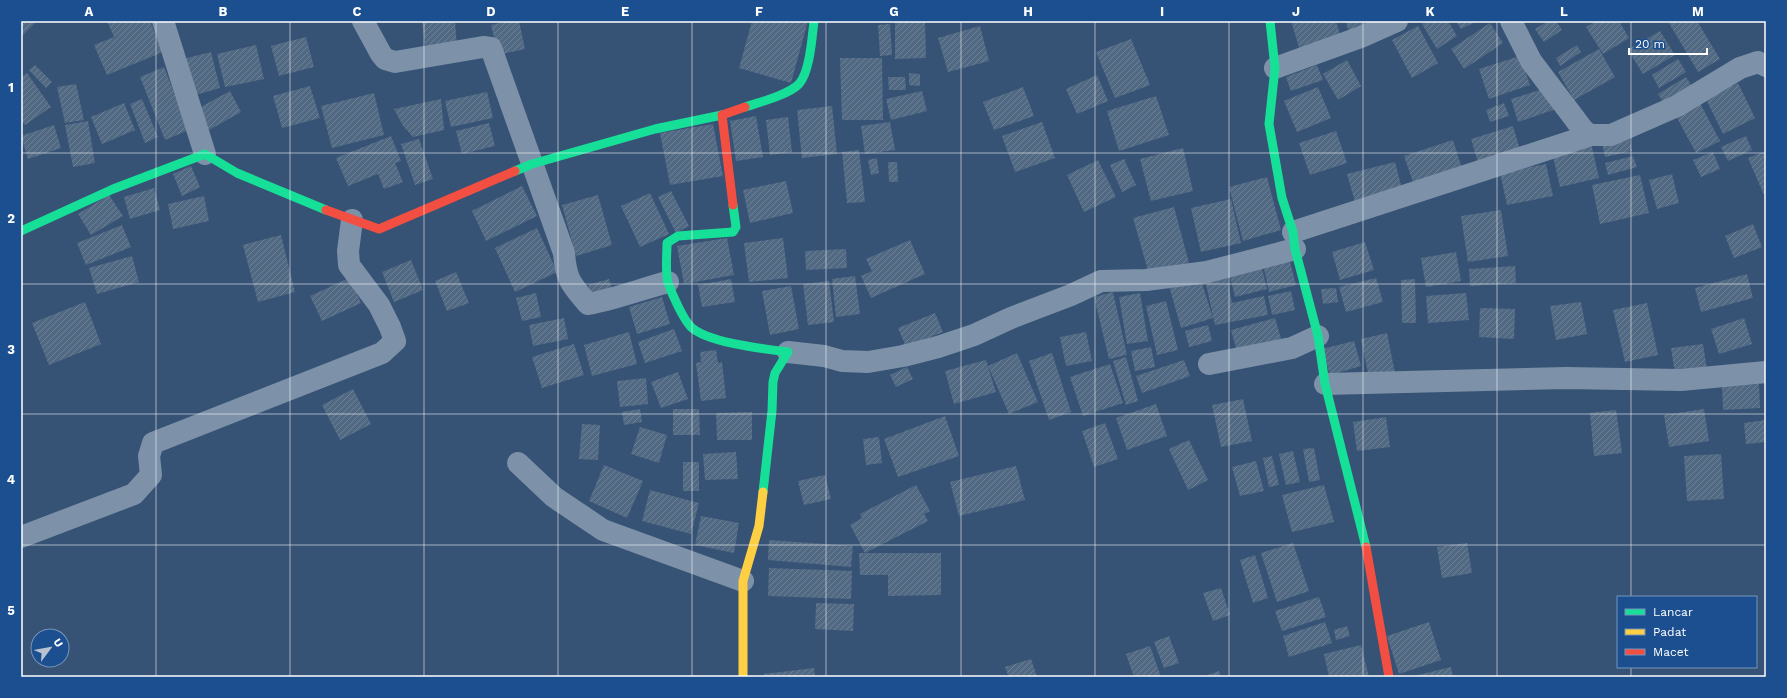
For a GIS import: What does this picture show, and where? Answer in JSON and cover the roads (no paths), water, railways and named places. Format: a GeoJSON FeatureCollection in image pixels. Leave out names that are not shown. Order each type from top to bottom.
{"type":"FeatureCollection","features":[{"type":"Feature","properties":{"kind":"street"},"geometry":{"type":"LineString","coordinates":[[166,21],[205,154],[237,173],[352,220],[379,229],[532,164],[655,129],[722,115],[786,92],[800,83],[806,66],[814,21]]}},
{"type":"Feature","properties":{"kind":"street"},"geometry":{"type":"LineString","coordinates":[[363,21],[381,54],[385,59],[395,62],[483,47],[491,48],[564,253],[566,274],[574,288],[588,304],[607,301],[631,292],[668,282]]}},
{"type":"Feature","properties":{"kind":"street"},"geometry":{"type":"LineString","coordinates":[[1270,21],[1275,68],[1269,124],[1282,198],[1318,336],[1325,384],[1368,554],[1389,677]]}},
{"type":"Feature","properties":{"kind":"street"},"geometry":{"type":"LineString","coordinates":[[1275,68],[1361,37],[1397,21]]}},
{"type":"Feature","properties":{"kind":"street"},"geometry":{"type":"LineString","coordinates":[[1511,21],[1531,61],[1584,131],[1592,135]]}},
{"type":"Feature","properties":{"kind":"street"},"geometry":{"type":"LineString","coordinates":[[722,115],[736,227],[733,232],[678,236],[667,244],[668,282],[685,319],[691,327],[701,333],[745,347],[824,356],[842,361],[868,362],[888,359],[938,347],[974,335],[1101,281],[1146,280],[1207,272],[1592,135],[1611,135],[1677,106],[1740,68],[1758,62],[1766,66]]}},
{"type":"Feature","properties":{"kind":"street"},"geometry":{"type":"LineString","coordinates":[[21,231],[113,189],[205,154]]}},
{"type":"Feature","properties":{"kind":"street"},"geometry":{"type":"LineString","coordinates":[[21,537],[134,494],[151,475],[148,456],[153,444],[382,353],[395,341],[379,305],[349,265],[348,244],[352,220]]}},
{"type":"Feature","properties":{"kind":"street"},"geometry":{"type":"LineString","coordinates":[[1209,364],[1292,348],[1318,336]]}},
{"type":"Feature","properties":{"kind":"street"},"geometry":{"type":"LineString","coordinates":[[743,677],[743,581],[759,526],[772,411],[773,382],[775,374],[788,352]]}},
{"type":"Feature","properties":{"kind":"street"},"geometry":{"type":"LineString","coordinates":[[1325,384],[1566,378],[1681,380],[1766,372]]}},
{"type":"Feature","properties":{"kind":"street"},"geometry":{"type":"LineString","coordinates":[[518,463],[554,497],[603,530],[743,581]]}}]}
